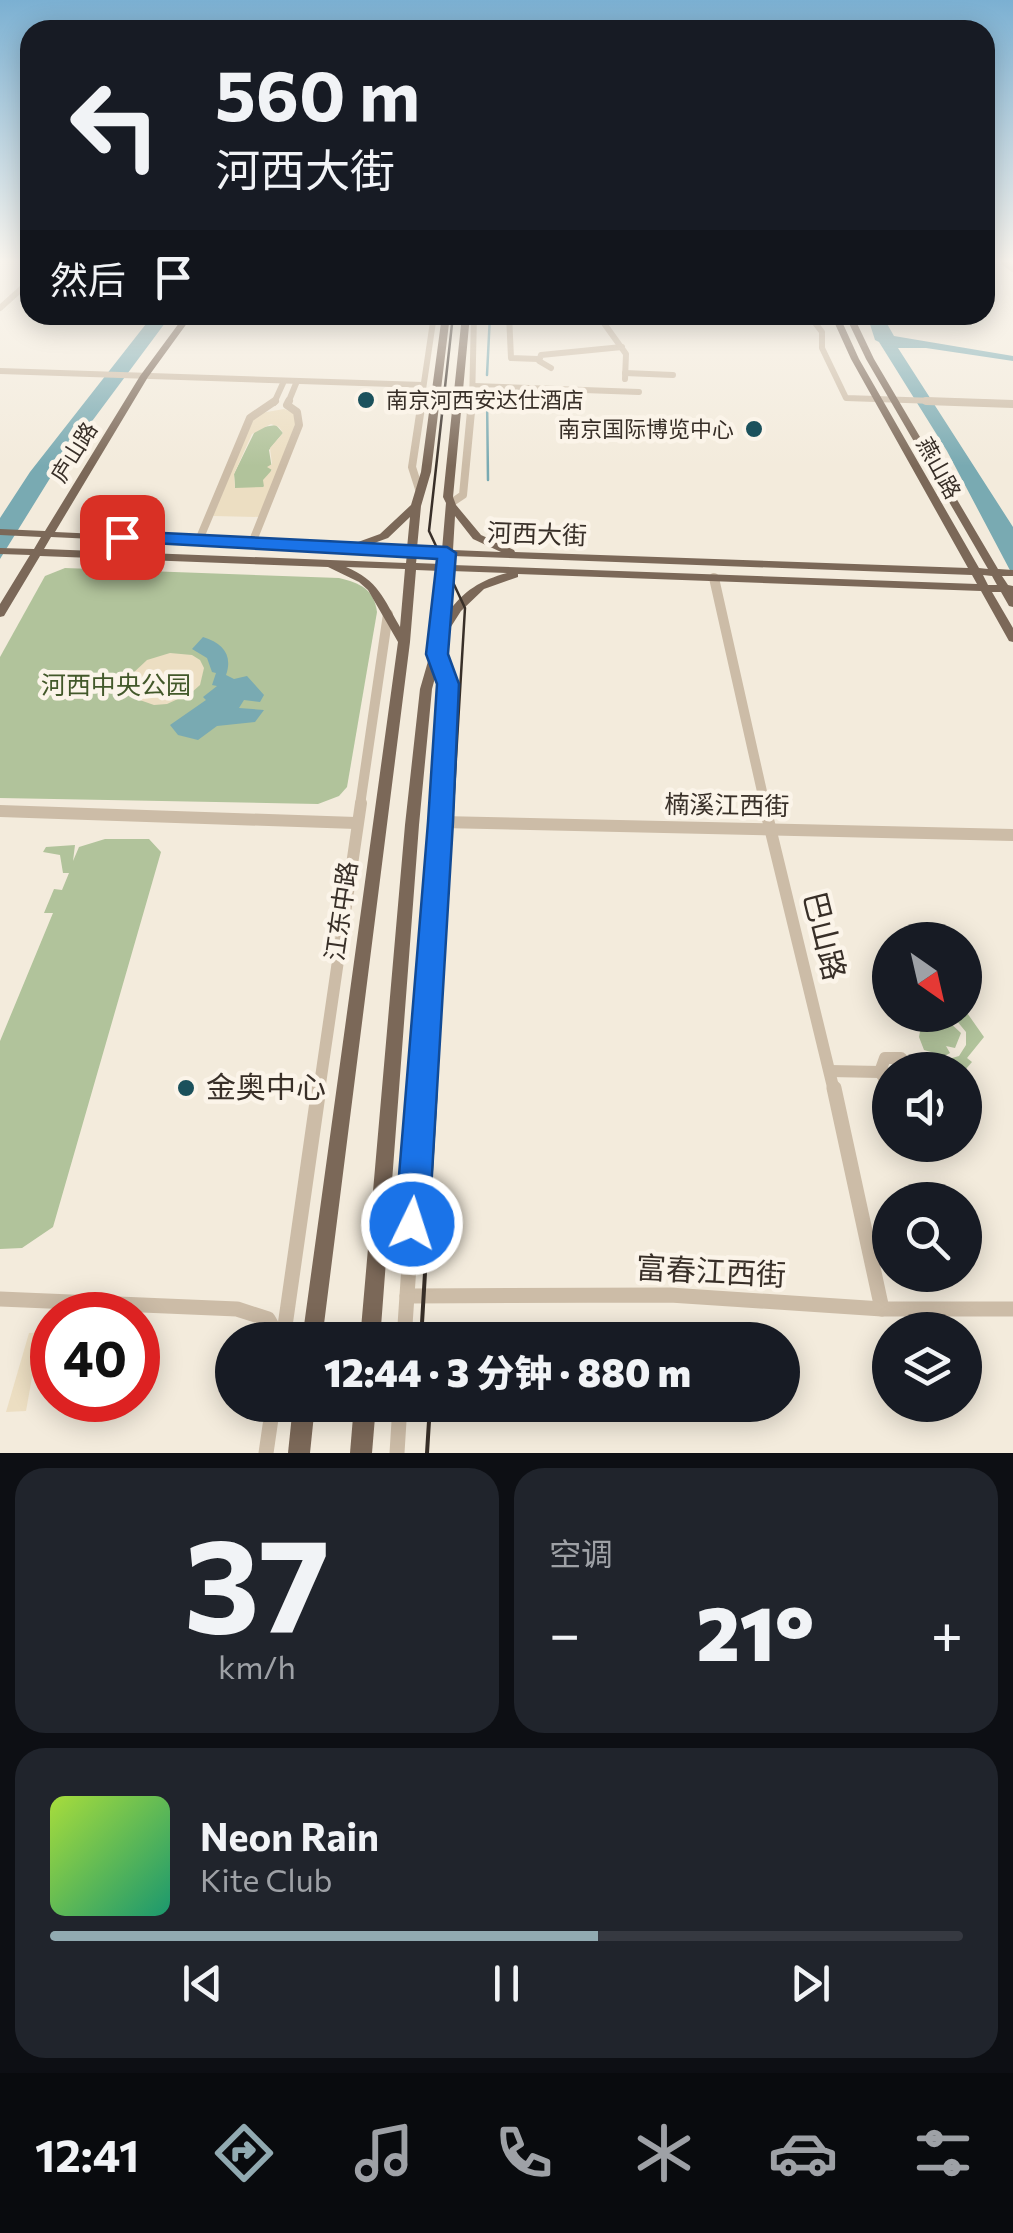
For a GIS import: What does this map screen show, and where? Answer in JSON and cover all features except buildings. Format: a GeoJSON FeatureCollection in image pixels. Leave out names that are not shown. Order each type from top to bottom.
{"type":"FeatureCollection","features":[{"type":"Feature","properties":{"kind":"main road","name":"庐山路"},"geometry":{"type":"LineString","coordinates":[[0,614],[144,376],[177,331]]}},
{"type":"Feature","properties":{"kind":"main road","name":"江东中路"},"geometry":{"type":"LineString","coordinates":[[314,1322],[404,642],[416,506],[426,472],[444,331]]}},
{"type":"Feature","properties":{"kind":"main road"},"geometry":{"type":"LineString","coordinates":[[464,331],[448,497],[477,537],[516,556]]}},
{"type":"Feature","properties":{"kind":"main road","name":"燕山路"},"geometry":{"type":"LineString","coordinates":[[843,331],[1013,638]]}},
{"type":"Feature","properties":{"kind":"main road","name":"燕山路"},"geometry":{"type":"LineString","coordinates":[[858,331],[994,572],[1009,589],[1013,603]]}},
{"type":"Feature","properties":{"kind":"main road"},"geometry":{"type":"LineString","coordinates":[[371,1322],[412,825],[426,689],[441,636],[451,504]]}},
{"type":"Feature","properties":{"kind":"main road"},"geometry":{"type":"LineString","coordinates":[[345,547],[380,539],[416,506]]}},
{"type":"Feature","properties":{"kind":"main road","name":"河西大街"},"geometry":{"type":"LineString","coordinates":[[0,532],[345,547],[447,568],[1009,589]]}},
{"type":"Feature","properties":{"kind":"main road","name":"河西大街"},"geometry":{"type":"LineString","coordinates":[[1,552],[316,561],[447,553],[1013,573]]}},
{"type":"Feature","properties":{"kind":"main road"},"geometry":{"type":"LineString","coordinates":[[316,561],[368,582],[404,642]]}},
{"type":"Feature","properties":{"kind":"main road"},"geometry":{"type":"LineString","coordinates":[[441,636],[463,597],[475,587],[534,570]]}},
{"type":"Feature","properties":{"kind":"main road"},"geometry":{"type":"LineString","coordinates":[[298,1453],[302,1422]]}},
{"type":"Feature","properties":{"kind":"main road"},"geometry":{"type":"LineString","coordinates":[[361,1453],[364,1422]]}},
{"type":"Feature","properties":{"kind":"street","name":"江东中路"},"geometry":{"type":"LineString","coordinates":[[419,489],[412,467],[432,331]]}},
{"type":"Feature","properties":{"kind":"street"},"geometry":{"type":"LineString","coordinates":[[451,504],[463,496],[474,386],[474,331]]}},
{"type":"Feature","properties":{"kind":"street"},"geometry":{"type":"LineString","coordinates":[[510,331],[511,358],[538,359],[548,354],[622,348]]}},
{"type":"Feature","properties":{"kind":"street"},"geometry":{"type":"LineString","coordinates":[[609,331],[626,354],[625,376],[672,375]]}},
{"type":"Feature","properties":{"kind":"street"},"geometry":{"type":"LineString","coordinates":[[821,331],[825,355],[846,398],[1013,404]]}},
{"type":"Feature","properties":{"kind":"street"},"geometry":{"type":"LineString","coordinates":[[548,354],[552,389]]}},
{"type":"Feature","properties":{"kind":"street"},"geometry":{"type":"LineString","coordinates":[[538,359],[551,368]]}},
{"type":"Feature","properties":{"kind":"street"},"geometry":{"type":"LineString","coordinates":[[0,371],[423,385]]}},
{"type":"Feature","properties":{"kind":"street"},"geometry":{"type":"LineString","coordinates":[[199,540],[250,418],[273,406],[284,381]]}},
{"type":"Feature","properties":{"kind":"street"},"geometry":{"type":"LineString","coordinates":[[252,543],[299,425],[297,412],[287,405],[297,382]]}},
{"type":"Feature","properties":{"kind":"street"},"geometry":{"type":"LineString","coordinates":[[474,386],[639,392]]}},
{"type":"Feature","properties":{"kind":"street","name":"巴山路"},"geometry":{"type":"LineString","coordinates":[[714,577],[882,1309]]}},
{"type":"Feature","properties":{"kind":"street","name":"江东中路"},"geometry":{"type":"LineString","coordinates":[[284,1322],[388,614]]}},
{"type":"Feature","properties":{"kind":"street"},"geometry":{"type":"LineString","coordinates":[[405,1322],[448,684],[437,654]]}},
{"type":"Feature","properties":{"kind":"street"},"geometry":{"type":"LineString","coordinates":[[0,812],[356,823]]}},
{"type":"Feature","properties":{"kind":"street","name":"楠溪江西街"},"geometry":{"type":"LineString","coordinates":[[441,822],[1013,836]]}},
{"type":"Feature","properties":{"kind":"street"},"geometry":{"type":"LineString","coordinates":[[830,1072],[872,1072]]}},
{"type":"Feature","properties":{"kind":"street","name":"富春江西街"},"geometry":{"type":"LineString","coordinates":[[407,1296],[670,1296],[882,1309],[1013,1309]]}},
{"type":"Feature","properties":{"kind":"street"},"geometry":{"type":"LineString","coordinates":[[0,1299],[237,1309],[270,1322]]}},
{"type":"Feature","properties":{"kind":"street"},"geometry":{"type":"LineString","coordinates":[[266,1453],[271,1422]]}},
{"type":"Feature","properties":{"kind":"street"},"geometry":{"type":"LineString","coordinates":[[397,1453],[399,1422]]}},
{"type":"Feature","properties":{"kind":"green space"},"geometry":{"type":"Polygon","coordinates":[[[268,412],[257,428],[276,425],[283,433],[269,450],[272,469],[262,490],[235,488],[234,474],[256,429],[252,427],[256,417],[268,412]]]}},
{"type":"Feature","properties":{"kind":"green space","name":"河西中央公园"},"geometry":{"type":"Polygon","coordinates":[[[65,568],[339,578],[365,588],[377,612],[347,787],[339,796],[318,804],[0,798],[0,657],[45,576],[65,568]]]}},
{"type":"Feature","properties":{"kind":"green space"},"geometry":{"type":"Polygon","coordinates":[[[105,839],[149,839],[161,852],[53,1227],[22,1248],[0,1249],[0,1041],[53,913],[44,913],[54,889],[62,890],[69,873],[63,873],[60,855],[43,852],[46,847],[75,845],[73,861],[79,847],[105,839]]]}},
{"type":"Feature","properties":{"kind":"green space"},"geometry":{"type":"Polygon","coordinates":[[[920,1032],[961,1033],[955,1048],[946,1046],[949,1052],[924,1050],[920,1032]]]}},
{"type":"Feature","properties":{"kind":"green space"},"geometry":{"type":"Polygon","coordinates":[[[966,1032],[980,1032],[984,1037],[972,1052],[962,1052],[966,1032]]]}},
{"type":"Feature","properties":{"kind":"shaded area"},"geometry":{"type":"Polygon","coordinates":[[[284,409],[294,413],[296,422],[260,517],[213,516],[253,419],[261,413],[284,409]],[[271,424],[252,434],[234,474],[235,488],[264,487],[263,480],[272,470],[267,467],[272,464],[270,448],[283,433],[271,424]]]}},
{"type":"Feature","properties":{"kind":"shaded area"},"geometry":{"type":"Polygon","coordinates":[[[170,653],[192,655],[200,660],[204,668],[200,685],[167,704],[154,705],[134,698],[129,691],[131,675],[147,660],[170,653]]]}},
{"type":"Feature","properties":{"kind":"shaded area"},"geometry":{"type":"Polygon","coordinates":[[[29,1333],[30,1388],[26,1411],[6,1412],[29,1333]]]}},
{"type":"Feature","properties":{"kind":"water"},"geometry":{"type":"Polygon","coordinates":[[[141,331],[159,331],[52,475],[0,559],[0,518],[30,472],[141,331]]]}},
{"type":"Feature","properties":{"kind":"water"},"geometry":{"type":"Polygon","coordinates":[[[872,331],[891,331],[894,336],[1013,356],[1013,361],[926,348],[898,348],[1013,527],[1013,576],[947,451],[872,331]]]}},
{"type":"Feature","properties":{"kind":"water"},"geometry":{"type":"Polygon","coordinates":[[[203,637],[225,651],[226,675],[234,679],[247,676],[264,695],[260,702],[244,700],[239,708],[264,710],[255,722],[217,726],[198,740],[178,735],[170,725],[206,700],[203,697],[217,686],[212,685],[216,673],[207,658],[192,649],[203,637]]]}},
{"type":"Feature","properties":{"kind":"waterway"},"geometry":{"type":"LineString","coordinates":[[487,375],[489,331]]}},
{"type":"Feature","properties":{"kind":"waterway"},"geometry":{"type":"LineString","coordinates":[[487,395],[488,480]]}},
{"type":"Feature","properties":{"kind":"tram line"},"geometry":{"type":"LineString","coordinates":[[436,1091],[465,608],[429,531],[451,331]]}},
{"type":"Feature","properties":{"kind":"tram line"},"geometry":{"type":"LineString","coordinates":[[422,1322],[436,1088]]}},
{"type":"Feature","properties":{"kind":"tram line"},"geometry":{"type":"LineString","coordinates":[[427,1453],[429,1422]]}},
{"type":"Feature","properties":{"kind":"place","name":"南京河西安达仕酒店"},"geometry":{"type":"Point","coordinates":[366,400]}},
{"type":"Feature","properties":{"kind":"place","name":"南京国际博览中心"},"geometry":{"type":"Point","coordinates":[754,429]}},
{"type":"Feature","properties":{"kind":"place","name":"金奥中心"},"geometry":{"type":"Point","coordinates":[186,1088]}},
{"type":"Feature","properties":{"kind":"route"},"geometry":{"type":"LineString","coordinates":[[122,537],[447,553],[437,654],[448,684],[441,822],[412,1224]]}}]}
